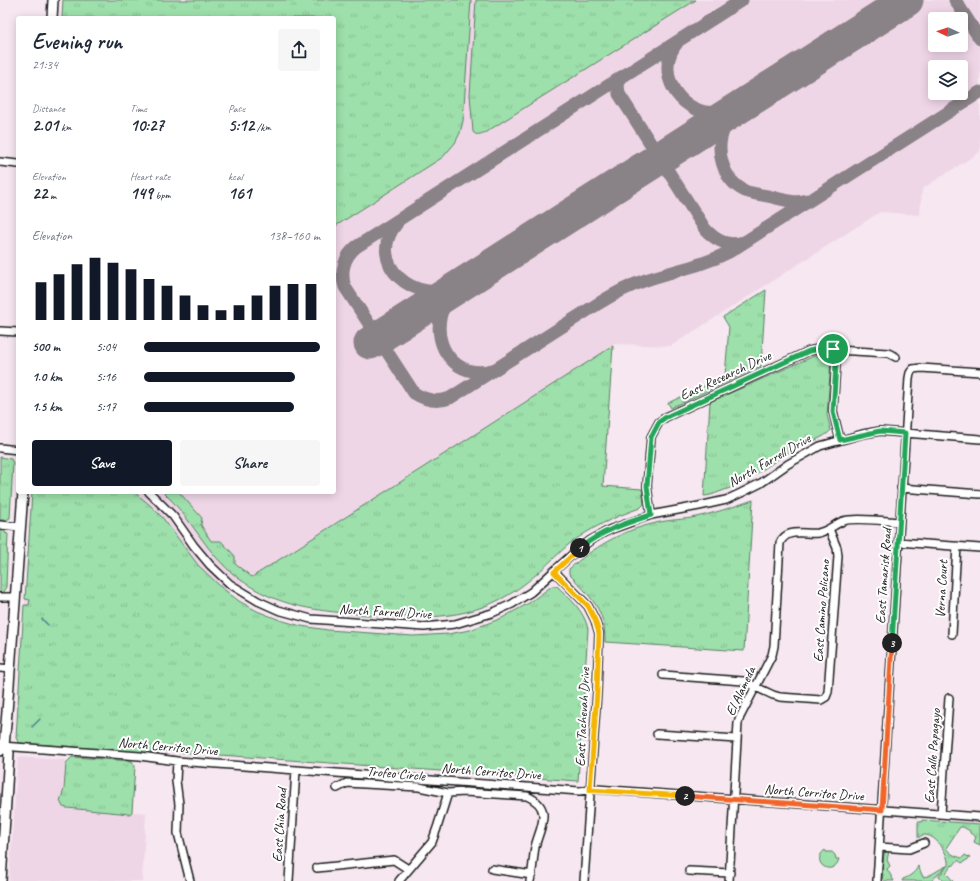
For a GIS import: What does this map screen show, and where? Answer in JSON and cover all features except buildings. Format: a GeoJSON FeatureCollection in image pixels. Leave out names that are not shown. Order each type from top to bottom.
{"type":"FeatureCollection","features":[{"type":"Feature","properties":{"kind":"main road"},"geometry":{"type":"LineString","coordinates":[[52,16],[53,0]]}},
{"type":"Feature","properties":{"kind":"main road"},"geometry":{"type":"LineString","coordinates":[[1,881],[9,753],[1,748],[10,669],[23,494]]}},
{"type":"Feature","properties":{"kind":"street"},"geometry":{"type":"LineString","coordinates":[[0,162],[16,164]]}},
{"type":"Feature","properties":{"kind":"street"},"geometry":{"type":"LineString","coordinates":[[0,331],[16,332]]}},
{"type":"Feature","properties":{"kind":"street","name":"East Research Drive"},"geometry":{"type":"LineString","coordinates":[[651,515],[647,486],[651,437],[659,422],[666,417],[809,351],[819,349],[837,349],[888,353],[896,357]]}},
{"type":"Feature","properties":{"kind":"street"},"geometry":{"type":"LineString","coordinates":[[837,349],[833,412],[840,440]]}},
{"type":"Feature","properties":{"kind":"street","name":"East Tamarisk Road"},"geometry":{"type":"LineString","coordinates":[[877,881],[909,378],[913,369],[921,368],[980,372]]}},
{"type":"Feature","properties":{"kind":"street","name":"North Farrell Drive"},"geometry":{"type":"LineString","coordinates":[[151,494],[173,516],[194,546],[210,565],[230,584],[248,596],[268,606],[289,614],[311,619],[424,628],[455,624],[479,618],[512,604],[531,592],[575,552],[600,535],[618,526],[651,515],[699,506],[736,496],[820,446],[880,431],[980,439]]}},
{"type":"Feature","properties":{"kind":"street"},"geometry":{"type":"LineString","coordinates":[[0,448],[16,450]]}},
{"type":"Feature","properties":{"kind":"street"},"geometry":{"type":"LineString","coordinates":[[901,488],[980,494]]}},
{"type":"Feature","properties":{"kind":"street"},"geometry":{"type":"LineString","coordinates":[[829,529],[844,520],[899,522]]}},
{"type":"Feature","properties":{"kind":"street"},"geometry":{"type":"LineString","coordinates":[[0,525],[20,527]]}},
{"type":"Feature","properties":{"kind":"street","name":"El Alameda"},"geometry":{"type":"LineString","coordinates":[[729,881],[737,739],[740,717],[772,655],[774,646],[780,543],[782,537],[791,533],[819,533],[829,529]]}},
{"type":"Feature","properties":{"kind":"street","name":"East Camino Pelicano"},"geometry":{"type":"LineString","coordinates":[[756,687],[773,696],[780,697],[821,700],[826,697],[828,692],[838,556],[837,548],[829,529]]}},
{"type":"Feature","properties":{"kind":"street"},"geometry":{"type":"LineString","coordinates":[[898,542],[980,548]]}},
{"type":"Feature","properties":{"kind":"street","name":"Verna Court"},"geometry":{"type":"LineString","coordinates":[[952,634],[957,546]]}},
{"type":"Feature","properties":{"kind":"street","name":"East Tachevah Drive"},"geometry":{"type":"LineString","coordinates":[[554,572],[588,606],[595,620],[599,633],[597,692],[584,881]]}},
{"type":"Feature","properties":{"kind":"street"},"geometry":{"type":"LineString","coordinates":[[0,597],[15,597]]}},
{"type":"Feature","properties":{"kind":"street"},"geometry":{"type":"LineString","coordinates":[[0,668],[10,669]]}},
{"type":"Feature","properties":{"kind":"street"},"geometry":{"type":"LineString","coordinates":[[663,675],[743,682],[756,687]]}},
{"type":"Feature","properties":{"kind":"street","name":"East Calle Papagayo"},"geometry":{"type":"LineString","coordinates":[[941,814],[949,698]]}},
{"type":"Feature","properties":{"kind":"street"},"geometry":{"type":"LineString","coordinates":[[657,734],[737,739]]}},
{"type":"Feature","properties":{"kind":"street","name":"North Cerritos Drive"},"geometry":{"type":"LineString","coordinates":[[1,748],[140,756],[177,761],[579,791],[590,790],[734,799],[980,817]]}},
{"type":"Feature","properties":{"kind":"street"},"geometry":{"type":"LineString","coordinates":[[177,761],[176,781],[179,804],[178,833],[190,881]]}},
{"type":"Feature","properties":{"kind":"street","name":"East Chia Road"},"geometry":{"type":"LineString","coordinates":[[289,881],[296,770]]}},
{"type":"Feature","properties":{"kind":"street","name":"Trofeo Circle"},"geometry":{"type":"LineString","coordinates":[[337,788],[347,783],[419,787],[448,793],[465,792],[527,796],[535,800]]}},
{"type":"Feature","properties":{"kind":"street"},"geometry":{"type":"LineString","coordinates":[[492,869],[531,878],[535,848],[543,824],[543,812],[535,800],[543,788]]}},
{"type":"Feature","properties":{"kind":"street"},"geometry":{"type":"LineString","coordinates":[[399,881],[432,842],[448,793]]}},
{"type":"Feature","properties":{"kind":"street"},"geometry":{"type":"LineString","coordinates":[[880,847],[909,848],[924,843]]}},
{"type":"Feature","properties":{"kind":"street"},"geometry":{"type":"LineString","coordinates":[[317,868],[394,860],[408,870]]}},
{"type":"Feature","properties":{"kind":"street"},"geometry":{"type":"LineString","coordinates":[[689,871],[730,873]]}},
{"type":"Feature","properties":{"kind":"shaded area"},"geometry":{"type":"Polygon","coordinates":[[[346,0],[980,0],[980,152],[922,189],[920,215],[880,212],[671,346],[613,344],[603,486],[310,540],[195,614],[161,611],[150,755],[21,744],[21,739],[17,736],[32,494],[336,494],[336,32],[346,0]]]}},
{"type":"Feature","properties":{"kind":"shaded area"},"geometry":{"type":"Polygon","coordinates":[[[18,757],[66,760],[60,802],[62,806],[146,813],[142,881],[9,881],[18,757]]]}},
{"type":"Feature","properties":{"kind":"green space"},"geometry":{"type":"Polygon","coordinates":[[[63,0],[471,0],[463,121],[460,133],[455,143],[443,157],[336,226],[336,16],[62,16],[63,0]]]}},
{"type":"Feature","properties":{"kind":"green space"},"geometry":{"type":"Polygon","coordinates":[[[476,0],[696,0],[486,132],[477,134],[473,132],[470,95],[476,0]]]}},
{"type":"Feature","properties":{"kind":"green space"},"geometry":{"type":"Polygon","coordinates":[[[766,290],[761,366],[671,408],[668,403],[725,376],[729,327],[723,317],[766,290]]]}},
{"type":"Feature","properties":{"kind":"green space"},"geometry":{"type":"Polygon","coordinates":[[[613,346],[603,486],[642,489],[644,504],[640,508],[612,519],[585,533],[568,545],[518,589],[475,610],[458,614],[423,617],[332,612],[284,602],[268,596],[238,578],[217,558],[182,513],[165,494],[181,494],[202,518],[201,525],[211,541],[221,541],[235,556],[235,564],[252,577],[613,346]]]}},
{"type":"Feature","properties":{"kind":"green space"},"geometry":{"type":"Polygon","coordinates":[[[814,356],[827,356],[831,360],[827,415],[831,430],[820,438],[796,448],[740,483],[708,496],[704,496],[710,402],[814,356]]]}},
{"type":"Feature","properties":{"kind":"green space"},"geometry":{"type":"Polygon","coordinates":[[[0,457],[11,459],[13,463],[10,518],[6,520],[0,520],[0,457]]]}},
{"type":"Feature","properties":{"kind":"green space"},"geometry":{"type":"Polygon","coordinates":[[[32,494],[136,494],[162,517],[198,565],[222,588],[239,601],[257,611],[301,626],[328,630],[413,636],[448,634],[470,630],[502,618],[529,603],[552,586],[557,586],[580,610],[588,629],[578,781],[151,750],[151,753],[19,743],[16,738],[24,605],[29,605],[30,600],[25,599],[32,494]]]}},
{"type":"Feature","properties":{"kind":"green space"},"geometry":{"type":"Polygon","coordinates":[[[753,500],[744,651],[605,642],[605,631],[600,612],[584,589],[569,574],[569,569],[598,547],[629,531],[657,523],[707,514],[753,500]]]}},
{"type":"Feature","properties":{"kind":"green space"},"geometry":{"type":"Polygon","coordinates":[[[0,530],[5,530],[5,533],[8,534],[6,587],[2,593],[0,593],[0,530]]]}},
{"type":"Feature","properties":{"kind":"green space"},"geometry":{"type":"Polygon","coordinates":[[[72,757],[132,761],[135,766],[132,812],[130,814],[63,807],[60,801],[64,789],[66,763],[72,757]]]}},
{"type":"Feature","properties":{"kind":"green space"},"geometry":{"type":"Polygon","coordinates":[[[922,820],[980,824],[980,845],[974,842],[976,837],[970,833],[970,831],[960,827],[946,848],[955,856],[962,858],[965,855],[970,858],[962,863],[958,860],[946,873],[953,881],[944,881],[939,876],[948,865],[948,860],[943,848],[938,842],[928,835],[923,835],[918,838],[918,822],[922,822],[922,820]]]}},
{"type":"Feature","properties":{"kind":"green space"},"geometry":{"type":"Polygon","coordinates":[[[825,850],[826,852],[832,852],[836,859],[839,859],[836,865],[832,868],[828,868],[821,863],[821,855],[825,850]]]}},
{"type":"Feature","properties":{"kind":"green space"},"geometry":{"type":"Polygon","coordinates":[[[889,851],[887,860],[890,866],[887,869],[894,881],[884,881],[882,877],[884,854],[885,852],[889,851]]]}},
{"type":"Feature","properties":{"kind":"green space"},"geometry":{"type":"Polygon","coordinates":[[[918,866],[923,877],[947,866],[931,881],[902,881],[910,876],[918,866]]]}},
{"type":"Feature","properties":{"kind":"waterway"},"geometry":{"type":"LineString","coordinates":[[42,619],[48,625]]}},
{"type":"Feature","properties":{"kind":"waterway"},"geometry":{"type":"LineString","coordinates":[[32,727],[40,719]]}},
{"type":"Feature","properties":{"kind":"taxiway"},"geometry":{"type":"LineString","coordinates":[[742,0],[352,251],[346,260],[343,270],[345,287],[414,393],[431,400],[445,400],[450,398],[620,291],[639,282],[698,265],[729,252],[980,92]]}},
{"type":"Feature","properties":{"kind":"taxiway"},"geometry":{"type":"LineString","coordinates":[[955,0],[980,39]]}},
{"type":"Feature","properties":{"kind":"taxiway"},"geometry":{"type":"LineString","coordinates":[[677,43],[671,53],[668,64],[668,74],[677,94],[685,102],[694,108],[705,112],[723,111],[741,106]]}},
{"type":"Feature","properties":{"kind":"taxiway"},"geometry":{"type":"LineString","coordinates":[[621,77],[618,85],[619,94],[705,229],[713,237],[723,242],[733,244],[744,242]]}},
{"type":"Feature","properties":{"kind":"taxiway"},"geometry":{"type":"LineString","coordinates":[[742,106],[732,115],[722,135],[720,144],[722,163],[731,179],[737,186],[751,193],[790,201],[799,202],[808,200]]}},
{"type":"Feature","properties":{"kind":"taxiway"},"geometry":{"type":"LineString","coordinates":[[397,223],[388,238],[387,253],[390,266],[399,277],[411,286],[426,291],[442,291],[458,286]]}},
{"type":"Feature","properties":{"kind":"taxiway"},"geometry":{"type":"LineString","coordinates":[[463,284],[450,298],[443,309],[439,326],[440,338],[444,349],[450,358],[458,365],[468,370],[479,372],[492,370]]}},
{"type":"Feature","properties":{"kind":"runway"},"geometry":{"type":"LineString","coordinates":[[370,343],[907,0]]}},
{"type":"Feature","properties":{"kind":"route"},"geometry":{"type":"LineString","coordinates":[[833,349],[837,349],[833,412],[840,440],[880,431],[905,433],[882,810],[596,789],[590,790],[597,692],[599,633],[592,612],[588,606],[554,572],[575,552],[600,535],[618,526],[651,515],[647,486],[651,437],[654,428],[659,422],[666,417],[809,351],[833,349]]}}]}
